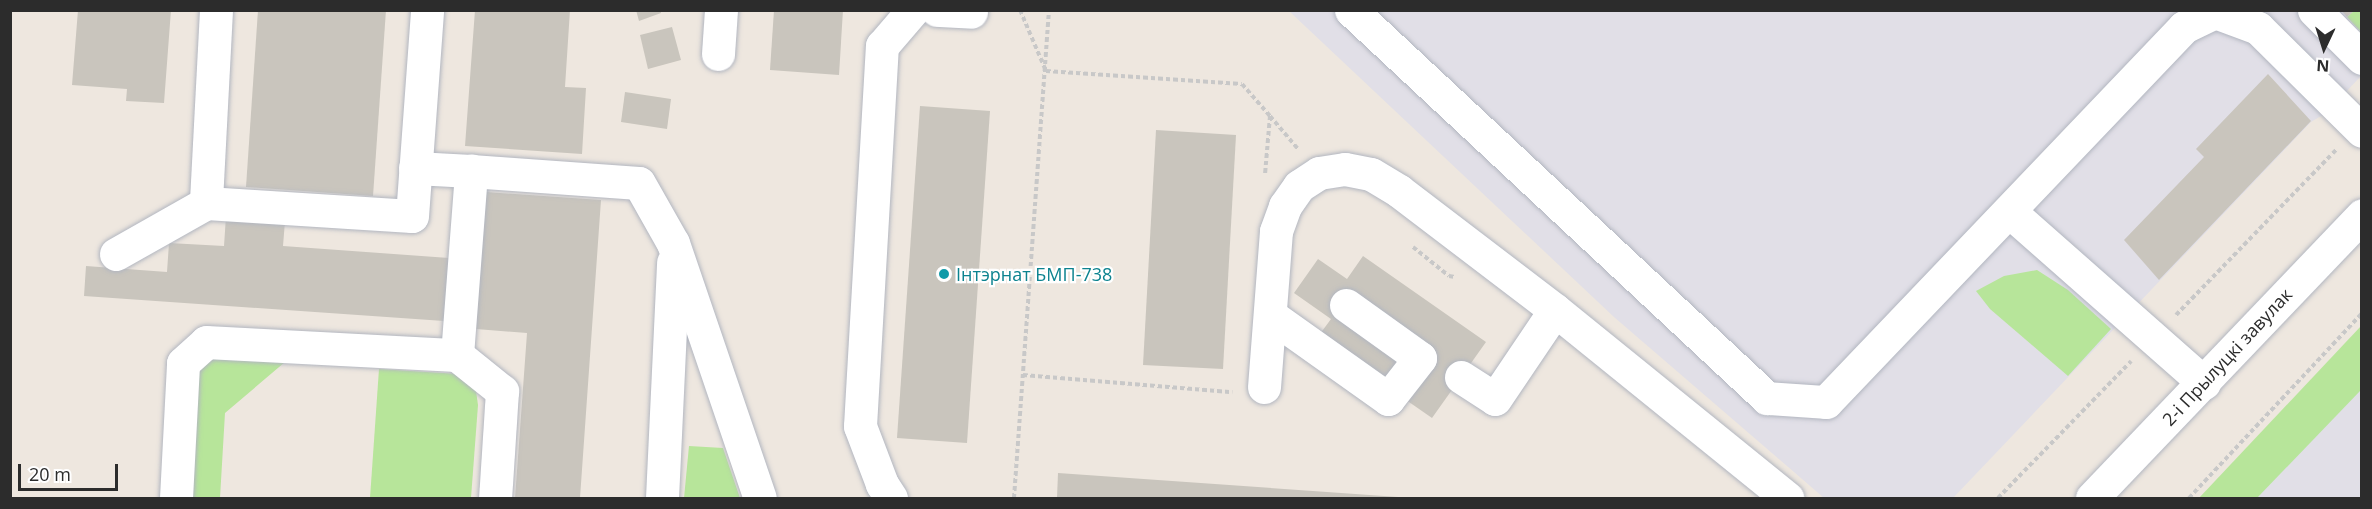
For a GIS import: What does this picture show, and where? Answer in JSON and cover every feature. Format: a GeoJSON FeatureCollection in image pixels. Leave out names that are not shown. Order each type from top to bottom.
{"type":"FeatureCollection","features":[{"type":"Feature","properties":{"kind":"street"},"geometry":{"type":"LineString","coordinates":[[206,203],[216,10]]}},
{"type":"Feature","properties":{"kind":"street"},"geometry":{"type":"LineString","coordinates":[[116,255],[206,203],[412,216],[427,10]]}},
{"type":"Feature","properties":{"kind":"street"},"geometry":{"type":"LineString","coordinates":[[718,54],[721,10]]}},
{"type":"Feature","properties":{"kind":"street"},"geometry":{"type":"LineString","coordinates":[[891,498],[882,484],[860,426],[882,46],[913,10]]}},
{"type":"Feature","properties":{"kind":"street"},"geometry":{"type":"LineString","coordinates":[[937,10],[971,12]]}},
{"type":"Feature","properties":{"kind":"street"},"geometry":{"type":"LineString","coordinates":[[2314,10],[2361,58]]}},
{"type":"Feature","properties":{"kind":"street"},"geometry":{"type":"LineString","coordinates":[[1355,12],[1767,398],[1826,402],[2184,27],[2215,12],[2258,28],[2360,130]]}},
{"type":"Feature","properties":{"kind":"street"},"geometry":{"type":"LineString","coordinates":[[415,168],[639,183],[673,243],[760,498]]}},
{"type":"Feature","properties":{"kind":"street"},"geometry":{"type":"LineString","coordinates":[[1250,389],[1269,315],[1276,231],[1285,206],[1299,186],[1319,173],[1345,169],[1371,174],[1399,191],[1555,310],[1787,498]]}},
{"type":"Feature","properties":{"kind":"street"},"geometry":{"type":"LineString","coordinates":[[457,355],[471,171]]}},
{"type":"Feature","properties":{"kind":"street"},"geometry":{"type":"LineString","coordinates":[[2009,211],[2204,383]]}},
{"type":"Feature","properties":{"kind":"street","name":"2-і Прылуцкі завулак"},"geometry":{"type":"LineString","coordinates":[[2091,498],[2204,383],[2361,214]]}},
{"type":"Feature","properties":{"kind":"street"},"geometry":{"type":"LineString","coordinates":[[662,498],[673,243]]}},
{"type":"Feature","properties":{"kind":"street"},"geometry":{"type":"LineString","coordinates":[[1269,315],[1388,399],[1420,358],[1346,305]]}},
{"type":"Feature","properties":{"kind":"street"},"geometry":{"type":"LineString","coordinates":[[1461,377],[1495,399],[1555,310]]}},
{"type":"Feature","properties":{"kind":"street"},"geometry":{"type":"LineString","coordinates":[[176,498],[183,363],[206,342],[457,355],[502,391],[495,498]]}},
{"type":"Feature","properties":{"kind":"path"},"geometry":{"type":"LineString","coordinates":[[1020,10],[1046,71]]}},
{"type":"Feature","properties":{"kind":"path"},"geometry":{"type":"LineString","coordinates":[[1014,498],[1049,10]]}},
{"type":"Feature","properties":{"kind":"path"},"geometry":{"type":"LineString","coordinates":[[1046,71],[1242,84],[1270,116],[1264,185]]}},
{"type":"Feature","properties":{"kind":"path"},"geometry":{"type":"LineString","coordinates":[[1998,498],[2360,130]]}},
{"type":"Feature","properties":{"kind":"path"},"geometry":{"type":"LineString","coordinates":[[2189,498],[2361,313]]}},
{"type":"Feature","properties":{"kind":"path"},"geometry":{"type":"LineString","coordinates":[[1023,375],[1250,389]]}},
{"type":"Feature","properties":{"kind":"shaded area"},"geometry":{"type":"Polygon","coordinates":[[[1289,11],[2361,11],[2361,76],[2326,113],[2311,122],[1953,498],[1824,498],[1614,317],[1289,11]]]}},
{"type":"Feature","properties":{"kind":"shaded area"},"geometry":{"type":"Polygon","coordinates":[[[2361,366],[2361,498],[2236,498],[2361,366]]]}},
{"type":"Feature","properties":{"kind":"green space"},"geometry":{"type":"Polygon","coordinates":[[[2355,10],[2361,11],[2361,32],[2347,17],[2355,10]]]}},
{"type":"Feature","properties":{"kind":"green space"},"geometry":{"type":"Polygon","coordinates":[[[2037,270],[2068,290],[2111,329],[2068,376],[1990,309],[1976,291],[2004,276],[2037,270]]]}},
{"type":"Feature","properties":{"kind":"green space"},"geometry":{"type":"Polygon","coordinates":[[[2361,326],[2361,390],[2257,498],[2199,498],[2361,326]]]}},
{"type":"Feature","properties":{"kind":"green space"},"geometry":{"type":"Polygon","coordinates":[[[227,350],[285,362],[225,413],[220,498],[181,498],[189,379],[203,361],[227,350]]]}},
{"type":"Feature","properties":{"kind":"green space"},"geometry":{"type":"Polygon","coordinates":[[[379,369],[459,374],[475,384],[478,405],[471,498],[370,498],[379,369]]]}},
{"type":"Feature","properties":{"kind":"green space"},"geometry":{"type":"Polygon","coordinates":[[[689,446],[723,448],[740,498],[684,498],[689,446]]]}},
{"type":"Feature","properties":{"kind":"building"},"geometry":{"type":"Polygon","coordinates":[[[78,10],[171,10],[164,103],[126,101],[127,89],[72,85],[78,10]]]}},
{"type":"Feature","properties":{"kind":"building"},"geometry":{"type":"Polygon","coordinates":[[[258,10],[386,10],[373,196],[246,187],[258,10]]]}},
{"type":"Feature","properties":{"kind":"building"},"geometry":{"type":"Polygon","coordinates":[[[475,10],[570,10],[565,87],[586,88],[582,154],[465,146],[475,10]]]}},
{"type":"Feature","properties":{"kind":"building"},"geometry":{"type":"Polygon","coordinates":[[[636,10],[660,10],[661,13],[639,21],[636,10]]]}},
{"type":"Feature","properties":{"kind":"building"},"geometry":{"type":"Polygon","coordinates":[[[774,10],[843,10],[839,75],[770,70],[774,10]]]}},
{"type":"Feature","properties":{"kind":"building"},"geometry":{"type":"Polygon","coordinates":[[[2341,10],[2355,10],[2347,17],[2341,10]]]}},
{"type":"Feature","properties":{"kind":"building"},"geometry":{"type":"Polygon","coordinates":[[[672,27],[681,60],[648,69],[640,35],[672,27]]]}},
{"type":"Feature","properties":{"kind":"building"},"geometry":{"type":"Polygon","coordinates":[[[2268,74],[2311,121],[2159,280],[2124,240],[2204,157],[2196,149],[2268,74]]]}},
{"type":"Feature","properties":{"kind":"building"},"geometry":{"type":"Polygon","coordinates":[[[625,92],[671,99],[667,129],[621,122],[625,92]]]}},
{"type":"Feature","properties":{"kind":"building","name":"Інтэрнат БМП-738"},"geometry":{"type":"Polygon","coordinates":[[[920,106],[990,111],[967,443],[897,438],[920,106]]]}},
{"type":"Feature","properties":{"kind":"building"},"geometry":{"type":"Polygon","coordinates":[[[1156,130],[1236,135],[1223,369],[1143,365],[1156,130]]]}},
{"type":"Feature","properties":{"kind":"building"},"geometry":{"type":"Polygon","coordinates":[[[486,192],[601,200],[580,498],[515,498],[527,333],[476,329],[486,192]]]}},
{"type":"Feature","properties":{"kind":"building"},"geometry":{"type":"Polygon","coordinates":[[[226,216],[285,221],[283,246],[449,258],[444,321],[84,296],[86,266],[167,272],[169,243],[224,246],[226,216]]]}},
{"type":"Feature","properties":{"kind":"building"},"geometry":{"type":"Polygon","coordinates":[[[1363,256],[1486,342],[1432,418],[1317,338],[1331,319],[1294,293],[1318,259],[1347,279],[1363,256]]]}},
{"type":"Feature","properties":{"kind":"building"},"geometry":{"type":"Polygon","coordinates":[[[1058,473],[1398,497],[1057,498],[1058,473]]]}},
{"type":"Feature","properties":{"kind":"place","name":"Інтэрнат БМП-738"},"geometry":{"type":"Point","coordinates":[944,274]}}]}
